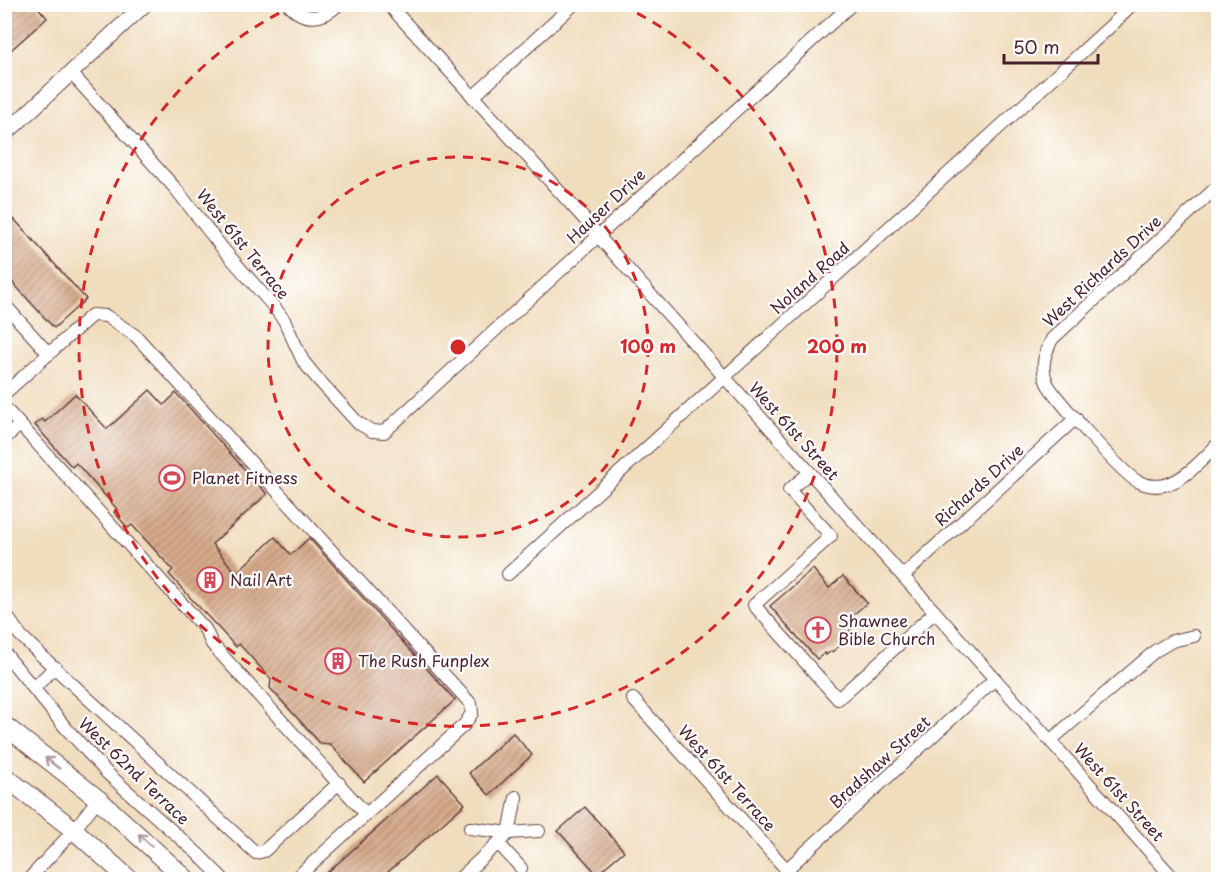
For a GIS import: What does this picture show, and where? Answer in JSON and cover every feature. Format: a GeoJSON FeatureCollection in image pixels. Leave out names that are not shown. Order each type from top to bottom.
{"type":"FeatureCollection","features":[{"type":"Feature","properties":{"kind":"highway"},"geometry":{"type":"LineString","coordinates":[[4,725],[98,799],[188,879]]}},
{"type":"Feature","properties":{"kind":"highway"},"geometry":{"type":"LineString","coordinates":[[4,776],[74,830],[130,879]]}},
{"type":"Feature","properties":{"kind":"main road"},"geometry":{"type":"LineString","coordinates":[[4,135],[145,4]]}},
{"type":"Feature","properties":{"kind":"street"},"geometry":{"type":"LineString","coordinates":[[288,4],[294,11],[310,18],[330,13],[339,4]]}},
{"type":"Feature","properties":{"kind":"street","name":"West 61st Street"},"geometry":{"type":"LineString","coordinates":[[388,4],[588,223],[809,473],[1175,879]]}},
{"type":"Feature","properties":{"kind":"street"},"geometry":{"type":"LineString","coordinates":[[473,97],[574,4]]}},
{"type":"Feature","properties":{"kind":"street","name":"Hauser Drive"},"geometry":{"type":"LineString","coordinates":[[384,432],[852,4]]}},
{"type":"Feature","properties":{"kind":"street","name":"Noland Road"},"geometry":{"type":"LineString","coordinates":[[508,574],[1107,30],[1132,4]]}},
{"type":"Feature","properties":{"kind":"street","name":"West 61st Terrace"},"geometry":{"type":"LineString","coordinates":[[71,74],[175,188],[223,249],[274,307],[284,320],[303,361],[316,376],[358,423],[372,432],[384,432]]}},
{"type":"Feature","properties":{"kind":"street","name":"West Richards Drive"},"geometry":{"type":"LineString","coordinates":[[1216,188],[1052,339],[1044,356],[1044,370],[1048,384],[1076,418],[1122,469],[1136,481],[1149,486],[1163,486],[1176,481],[1218,444]]}},
{"type":"Feature","properties":{"kind":"street"},"geometry":{"type":"LineString","coordinates":[[4,304],[49,354]]}},
{"type":"Feature","properties":{"kind":"street"},"geometry":{"type":"LineString","coordinates":[[4,394],[92,315],[106,316],[136,336],[471,705],[472,713],[465,724],[294,879]]}},
{"type":"Feature","properties":{"kind":"street"},"geometry":{"type":"LineString","coordinates":[[4,407],[205,629],[212,644],[366,814]]}},
{"type":"Feature","properties":{"kind":"street","name":"Richards Drive"},"geometry":{"type":"LineString","coordinates":[[903,576],[1076,418]]}},
{"type":"Feature","properties":{"kind":"street"},"geometry":{"type":"LineString","coordinates":[[4,439],[20,425]]}},
{"type":"Feature","properties":{"kind":"street"},"geometry":{"type":"LineString","coordinates":[[809,473],[789,490],[831,536],[754,605],[838,699],[935,612]]}},
{"type":"Feature","properties":{"kind":"street"},"geometry":{"type":"LineString","coordinates":[[4,612],[20,635],[256,853],[264,851],[339,783]]}},
{"type":"Feature","properties":{"kind":"street"},"geometry":{"type":"LineString","coordinates":[[1051,740],[1155,651],[1172,641],[1194,636]]}},
{"type":"Feature","properties":{"kind":"street","name":"West 62nd Terrace"},"geometry":{"type":"LineString","coordinates":[[4,652],[65,727],[107,772],[224,879]]}},
{"type":"Feature","properties":{"kind":"street"},"geometry":{"type":"LineString","coordinates":[[34,688],[55,667]]}},
{"type":"Feature","properties":{"kind":"street","name":"Bradshaw Street"},"geometry":{"type":"LineString","coordinates":[[787,869],[995,679]]}},
{"type":"Feature","properties":{"kind":"street","name":"West 61st Terrace"},"geometry":{"type":"LineString","coordinates":[[633,699],[796,879]]}},
{"type":"Feature","properties":{"kind":"street"},"geometry":{"type":"LineString","coordinates":[[458,879],[509,833],[516,797]]}},
{"type":"Feature","properties":{"kind":"street"},"geometry":{"type":"LineString","coordinates":[[28,879],[74,830],[98,799]]}},
{"type":"Feature","properties":{"kind":"street"},"geometry":{"type":"LineString","coordinates":[[470,828],[509,833],[539,831]]}},
{"type":"Feature","properties":{"kind":"street"},"geometry":{"type":"LineString","coordinates":[[498,843],[521,868]]}},
{"type":"Feature","properties":{"kind":"building"},"geometry":{"type":"Polygon","coordinates":[[[4,4],[35,4],[47,18],[4,56],[4,4]]]}},
{"type":"Feature","properties":{"kind":"building"},"geometry":{"type":"Polygon","coordinates":[[[4,219],[14,219],[86,299],[54,328],[4,273],[4,219]]]}},
{"type":"Feature","properties":{"kind":"building"},"geometry":{"type":"Polygon","coordinates":[[[150,390],[164,405],[176,393],[267,494],[212,544],[236,573],[275,537],[291,555],[309,538],[455,700],[364,782],[330,744],[320,743],[270,688],[271,679],[239,644],[236,647],[187,594],[169,574],[173,570],[132,525],[128,528],[114,512],[117,509],[76,463],[72,467],[35,425],[42,419],[45,422],[75,394],[107,429],[150,390]]]}},
{"type":"Feature","properties":{"kind":"building","name":"Shawnee Bible Church"},"geometry":{"type":"Polygon","coordinates":[[[813,569],[829,588],[843,576],[867,603],[846,621],[853,628],[846,634],[848,636],[843,640],[844,642],[832,652],[826,655],[825,653],[817,659],[770,606],[813,569]]]}},
{"type":"Feature","properties":{"kind":"building"},"geometry":{"type":"Polygon","coordinates":[[[513,733],[532,755],[489,795],[469,773],[513,733]]]}},
{"type":"Feature","properties":{"kind":"building"},"geometry":{"type":"Polygon","coordinates":[[[438,774],[465,804],[380,879],[320,879],[438,774]]]}},
{"type":"Feature","properties":{"kind":"building"},"geometry":{"type":"Polygon","coordinates":[[[585,807],[624,851],[597,874],[558,831],[585,807]]]}},
{"type":"Feature","properties":{"kind":"place","name":"Planet Fitness"},"geometry":{"type":"Point","coordinates":[172,478]}},
{"type":"Feature","properties":{"kind":"place","name":"Nail Art"},"geometry":{"type":"Point","coordinates":[210,580]}},
{"type":"Feature","properties":{"kind":"place","name":"Shawnee Bible Church"},"geometry":{"type":"Point","coordinates":[818,630]}},
{"type":"Feature","properties":{"kind":"place","name":"The Rush Funplex"},"geometry":{"type":"Point","coordinates":[338,661]}}]}
